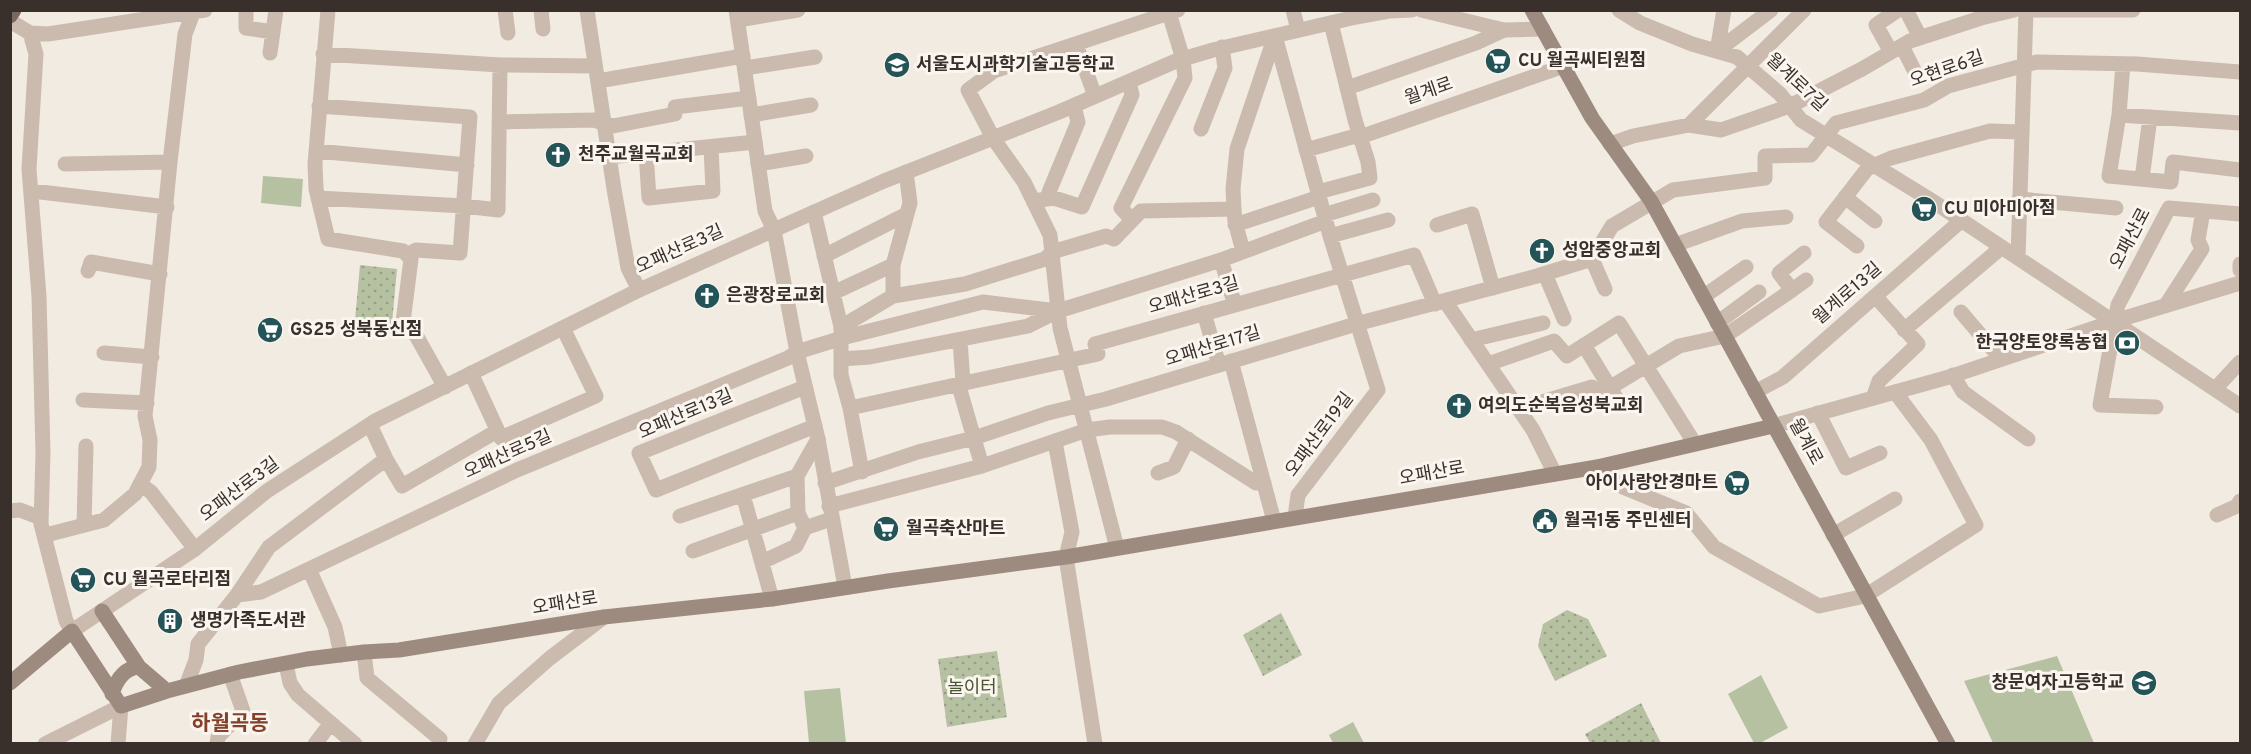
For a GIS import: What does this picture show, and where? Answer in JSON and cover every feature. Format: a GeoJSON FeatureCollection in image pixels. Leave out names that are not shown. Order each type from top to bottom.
{"type":"FeatureCollection","features":[{"type":"Feature","properties":{"kind":"main road"},"geometry":{"type":"LineString","coordinates":[[10,16],[14,10]]}},
{"type":"Feature","properties":{"kind":"main road","name":"월계로"},"geometry":{"type":"LineString","coordinates":[[1532,10],[1592,118],[1651,201],[1948,744]]}},
{"type":"Feature","properties":{"kind":"main road","name":"오패산로"},"geometry":{"type":"LineString","coordinates":[[116,700],[137,699],[230,675],[341,655],[399,650],[604,617],[772,599],[1066,557],[1597,467],[1773,426]]}},
{"type":"Feature","properties":{"kind":"main road"},"geometry":{"type":"LineString","coordinates":[[102,611],[143,671],[167,690]]}},
{"type":"Feature","properties":{"kind":"main road"},"geometry":{"type":"LineString","coordinates":[[10,683],[72,631],[116,700]]}},
{"type":"Feature","properties":{"kind":"main road"},"geometry":{"type":"LineString","coordinates":[[116,700],[116,684],[127,670],[143,671]]}},
{"type":"Feature","properties":{"kind":"main road"},"geometry":{"type":"LineString","coordinates":[[137,699],[145,691],[143,671]]}},
{"type":"Feature","properties":{"kind":"street"},"geometry":{"type":"LineString","coordinates":[[246,10],[246,28],[273,32]]}},
{"type":"Feature","properties":{"kind":"street"},"geometry":{"type":"LineString","coordinates":[[270,53],[276,10]]}},
{"type":"Feature","properties":{"kind":"street"},"geometry":{"type":"LineString","coordinates":[[328,10],[316,151],[316,189],[328,239],[403,251],[411,259],[403,322],[417,337],[445,387]]}},
{"type":"Feature","properties":{"kind":"street"},"geometry":{"type":"LineString","coordinates":[[506,10],[508,33]]}},
{"type":"Feature","properties":{"kind":"street"},"geometry":{"type":"LineString","coordinates":[[542,10],[543,29]]}},
{"type":"Feature","properties":{"kind":"street"},"geometry":{"type":"LineString","coordinates":[[587,10],[628,268],[639,290]]}},
{"type":"Feature","properties":{"kind":"street"},"geometry":{"type":"LineString","coordinates":[[798,10],[737,15],[765,211],[774,230],[845,587]]}},
{"type":"Feature","properties":{"kind":"street"},"geometry":{"type":"LineString","coordinates":[[1293,10],[1298,30]]}},
{"type":"Feature","properties":{"kind":"street","name":"오패산로3길"},"geometry":{"type":"LineString","coordinates":[[72,631],[195,549],[267,491],[370,425],[639,290],[906,172],[1074,106],[1184,59],[1222,47],[1331,23],[1355,14],[1412,10]]}},
{"type":"Feature","properties":{"kind":"street"},"geometry":{"type":"LineString","coordinates":[[1421,10],[1504,30],[1543,29]]}},
{"type":"Feature","properties":{"kind":"street","name":"월계로7길"},"geometry":{"type":"LineString","coordinates":[[1619,10],[1640,23],[1692,44],[1737,57],[1780,94],[1801,120],[1962,220],[2241,406]]}},
{"type":"Feature","properties":{"kind":"street"},"geometry":{"type":"LineString","coordinates":[[1717,51],[1724,10]]}},
{"type":"Feature","properties":{"kind":"street"},"geometry":{"type":"LineString","coordinates":[[1717,51],[1771,10]]}},
{"type":"Feature","properties":{"kind":"street"},"geometry":{"type":"LineString","coordinates":[[1689,125],[1804,10]]}},
{"type":"Feature","properties":{"kind":"street"},"geometry":{"type":"LineString","coordinates":[[1898,10],[1876,25],[1914,70]]}},
{"type":"Feature","properties":{"kind":"street"},"geometry":{"type":"LineString","coordinates":[[1906,10],[1920,37]]}},
{"type":"Feature","properties":{"kind":"street"},"geometry":{"type":"LineString","coordinates":[[1610,144],[1633,136],[1689,125],[1721,130],[1790,106],[1920,37],[1980,14],[2014,10]]}},
{"type":"Feature","properties":{"kind":"street"},"geometry":{"type":"LineString","coordinates":[[2018,257],[2026,10]]}},
{"type":"Feature","properties":{"kind":"street"},"geometry":{"type":"LineString","coordinates":[[2033,10],[2133,10]]}},
{"type":"Feature","properties":{"kind":"street"},"geometry":{"type":"LineString","coordinates":[[10,21],[30,33],[48,34],[140,15],[199,12]]}},
{"type":"Feature","properties":{"kind":"street"},"geometry":{"type":"LineString","coordinates":[[46,536],[104,520],[135,494],[149,467],[150,440],[146,416],[170,162],[185,34],[199,12]]}},
{"type":"Feature","properties":{"kind":"street"},"geometry":{"type":"LineString","coordinates":[[1117,548],[1058,311],[1050,235],[1024,183],[993,138],[968,90],[994,71],[1174,12],[1184,59],[1185,78],[1121,208],[1132,220]]}},
{"type":"Feature","properties":{"kind":"street"},"geometry":{"type":"LineString","coordinates":[[1235,225],[1318,194],[1370,178],[1368,162],[1331,23]]}},
{"type":"Feature","properties":{"kind":"street"},"geometry":{"type":"LineString","coordinates":[[1347,88],[1476,43],[1504,30]]}},
{"type":"Feature","properties":{"kind":"street"},"geometry":{"type":"LineString","coordinates":[[30,33],[36,54],[30,170],[39,296],[43,453],[41,518],[66,621],[72,631]]}},
{"type":"Feature","properties":{"kind":"street","name":"오패산로3길"},"geometry":{"type":"LineString","coordinates":[[1243,251],[1235,225],[1234,209],[1233,189],[1237,149],[1275,36]]}},
{"type":"Feature","properties":{"kind":"street","name":"오패산로19길"},"geometry":{"type":"LineString","coordinates":[[1275,36],[1330,236],[1378,390],[1298,495],[1295,517]]}},
{"type":"Feature","properties":{"kind":"street"},"geometry":{"type":"LineString","coordinates":[[1076,44],[1095,96]]}},
{"type":"Feature","properties":{"kind":"street"},"geometry":{"type":"LineString","coordinates":[[1201,129],[1225,68],[1222,47]]}},
{"type":"Feature","properties":{"kind":"street"},"geometry":{"type":"LineString","coordinates":[[323,54],[500,65],[596,74],[815,57]]}},
{"type":"Feature","properties":{"kind":"street","name":"오현로6길"},"geometry":{"type":"LineString","coordinates":[[1826,135],[1836,123],[1924,100],[1948,86],[2037,62],[2123,64],[2241,72]]}},
{"type":"Feature","properties":{"kind":"street"},"geometry":{"type":"LineString","coordinates":[[2123,64],[2119,115],[2241,123]]}},
{"type":"Feature","properties":{"kind":"street"},"geometry":{"type":"LineString","coordinates":[[318,198],[498,210],[500,65]]}},
{"type":"Feature","properties":{"kind":"street","name":"월계로"},"geometry":{"type":"LineString","coordinates":[[1306,150],[1352,137],[1360,137],[1564,66]]}},
{"type":"Feature","properties":{"kind":"street"},"geometry":{"type":"LineString","coordinates":[[1033,201],[1050,198],[1082,207],[1132,95],[1129,82]]}},
{"type":"Feature","properties":{"kind":"street"},"geometry":{"type":"LineString","coordinates":[[500,122],[594,120],[613,126],[675,114],[675,107],[749,98]]}},
{"type":"Feature","properties":{"kind":"street"},"geometry":{"type":"LineString","coordinates":[[752,115],[811,105]]}},
{"type":"Feature","properties":{"kind":"street"},"geometry":{"type":"LineString","coordinates":[[319,106],[470,117],[460,253],[416,250],[407,255]]}},
{"type":"Feature","properties":{"kind":"street"},"geometry":{"type":"LineString","coordinates":[[1050,198],[1049,192],[1078,122],[1074,106]]}},
{"type":"Feature","properties":{"kind":"street","name":"오패산로"},"geometry":{"type":"LineString","coordinates":[[2119,115],[2109,176],[2171,182],[2173,162],[2241,170]]}},
{"type":"Feature","properties":{"kind":"street"},"geometry":{"type":"LineString","coordinates":[[2142,179],[2150,117]]}},
{"type":"Feature","properties":{"kind":"street"},"geometry":{"type":"LineString","coordinates":[[1857,246],[1826,222],[1867,170],[1891,158],[1990,131],[2021,132]]}},
{"type":"Feature","properties":{"kind":"street"},"geometry":{"type":"LineString","coordinates":[[1605,290],[1592,259],[1612,226],[1673,190],[1765,178],[1765,156],[1811,155],[1826,135]]}},
{"type":"Feature","properties":{"kind":"street"},"geometry":{"type":"LineString","coordinates":[[609,157],[755,142]]}},
{"type":"Feature","properties":{"kind":"street"},"geometry":{"type":"LineString","coordinates":[[646,153],[649,198],[713,192],[711,147]]}},
{"type":"Feature","properties":{"kind":"street"},"geometry":{"type":"LineString","coordinates":[[316,151],[467,165]]}},
{"type":"Feature","properties":{"kind":"street"},"geometry":{"type":"LineString","coordinates":[[758,164],[806,156]]}},
{"type":"Feature","properties":{"kind":"street"},"geometry":{"type":"LineString","coordinates":[[65,164],[170,162]]}},
{"type":"Feature","properties":{"kind":"street"},"geometry":{"type":"LineString","coordinates":[[893,296],[893,266],[910,203],[906,172]]}},
{"type":"Feature","properties":{"kind":"street"},"geometry":{"type":"LineString","coordinates":[[32,190],[167,207]]}},
{"type":"Feature","properties":{"kind":"street"},"geometry":{"type":"LineString","coordinates":[[1845,197],[1875,221]]}},
{"type":"Feature","properties":{"kind":"street"},"geometry":{"type":"LineString","coordinates":[[2019,199],[2116,208]]}},
{"type":"Feature","properties":{"kind":"street"},"geometry":{"type":"LineString","coordinates":[[841,360],[870,357],[1028,326],[1058,311],[1221,260],[1373,200]]}},
{"type":"Feature","properties":{"kind":"street","name":"오패산로"},"geometry":{"type":"LineString","coordinates":[[2115,321],[2118,305],[2169,208],[2241,214]]}},
{"type":"Feature","properties":{"kind":"street"},"geometry":{"type":"LineString","coordinates":[[797,352],[841,332],[893,296],[965,284],[1045,259],[1052,252],[1106,236],[1114,239],[1141,211],[1234,209]]}},
{"type":"Feature","properties":{"kind":"street"},"geometry":{"type":"LineString","coordinates":[[2166,305],[2202,249],[2198,240],[2203,211]]}},
{"type":"Feature","properties":{"kind":"street"},"geometry":{"type":"LineString","coordinates":[[814,212],[841,332],[841,375],[850,408],[862,472]]}},
{"type":"Feature","properties":{"kind":"street"},"geometry":{"type":"LineString","coordinates":[[824,256],[907,214]]}},
{"type":"Feature","properties":{"kind":"street"},"geometry":{"type":"LineString","coordinates":[[1437,225],[1472,214],[1493,288]]}},
{"type":"Feature","properties":{"kind":"street"},"geometry":{"type":"LineString","coordinates":[[1675,245],[1742,221],[1786,217]]}},
{"type":"Feature","properties":{"kind":"street"},"geometry":{"type":"LineString","coordinates":[[1330,236],[1388,220]]}},
{"type":"Feature","properties":{"kind":"street","name":"월계로13길"},"geometry":{"type":"LineString","coordinates":[[1755,392],[1783,377],[1962,220]]}},
{"type":"Feature","properties":{"kind":"street"},"geometry":{"type":"LineString","coordinates":[[1904,330],[2002,247]]}},
{"type":"Feature","properties":{"kind":"street"},"geometry":{"type":"LineString","coordinates":[[1792,290],[1779,273],[1804,253]]}},
{"type":"Feature","properties":{"kind":"street"},"geometry":{"type":"LineString","coordinates":[[1342,275],[1414,255],[1440,302],[1471,340],[1533,430],[1556,474]]}},
{"type":"Feature","properties":{"kind":"street","name":"오패산로17길"},"geometry":{"type":"LineString","coordinates":[[825,483],[1048,413],[1107,399],[1356,324],[1545,274],[1592,259]]}},
{"type":"Feature","properties":{"kind":"street"},"geometry":{"type":"LineString","coordinates":[[1221,260],[1235,305]]}},
{"type":"Feature","properties":{"kind":"street"},"geometry":{"type":"LineString","coordinates":[[88,271],[91,262],[160,274]]}},
{"type":"Feature","properties":{"kind":"street"},"geometry":{"type":"LineString","coordinates":[[2241,264],[2241,270]]}},
{"type":"Feature","properties":{"kind":"street"},"geometry":{"type":"LineString","coordinates":[[833,293],[893,266]]}},
{"type":"Feature","properties":{"kind":"street"},"geometry":{"type":"LineString","coordinates":[[1703,297],[1746,267]]}},
{"type":"Feature","properties":{"kind":"street"},"geometry":{"type":"LineString","coordinates":[[1545,274],[1564,319]]}},
{"type":"Feature","properties":{"kind":"street","name":"오패산로3길"},"geometry":{"type":"LineString","coordinates":[[1069,362],[1098,354],[1095,344],[1342,275]]}},
{"type":"Feature","properties":{"kind":"street"},"geometry":{"type":"LineString","coordinates":[[1518,409],[1592,387],[1596,396],[1614,395],[1647,365],[1679,346],[1721,330],[1806,280]]}},
{"type":"Feature","properties":{"kind":"street","name":"오패산로"},"geometry":{"type":"LineString","coordinates":[[1773,426],[1953,375],[2115,321],[2241,283]]}},
{"type":"Feature","properties":{"kind":"street"},"geometry":{"type":"LineString","coordinates":[[1721,330],[1759,292]]}},
{"type":"Feature","properties":{"kind":"street"},"geometry":{"type":"LineString","coordinates":[[1873,398],[1879,381],[1918,344],[1875,296]]}},
{"type":"Feature","properties":{"kind":"street"},"geometry":{"type":"LineString","coordinates":[[841,332],[983,302],[1058,311]]}},
{"type":"Feature","properties":{"kind":"street"},"geometry":{"type":"LineString","coordinates":[[1961,312],[2001,359]]}},
{"type":"Feature","properties":{"kind":"street"},"geometry":{"type":"LineString","coordinates":[[1204,313],[1225,363],[1274,521]]}},
{"type":"Feature","properties":{"kind":"street"},"geometry":{"type":"LineString","coordinates":[[2115,321],[2100,405],[2156,407]]}},
{"type":"Feature","properties":{"kind":"street"},"geometry":{"type":"LineString","coordinates":[[1471,340],[1543,323]]}},
{"type":"Feature","properties":{"kind":"street"},"geometry":{"type":"LineString","coordinates":[[1488,364],[1554,341],[1567,356],[1619,323],[1695,444]]}},
{"type":"Feature","properties":{"kind":"street"},"geometry":{"type":"LineString","coordinates":[[471,374],[501,438],[596,396],[563,328]]}},
{"type":"Feature","properties":{"kind":"street"},"geometry":{"type":"LineString","coordinates":[[960,339],[963,383],[960,390],[982,466]]}},
{"type":"Feature","properties":{"kind":"street"},"geometry":{"type":"LineString","coordinates":[[1584,345],[1614,395]]}},
{"type":"Feature","properties":{"kind":"street","name":"오패산로5길"},"geometry":{"type":"LineString","coordinates":[[237,594],[261,592],[517,470],[788,358],[797,352]]}},
{"type":"Feature","properties":{"kind":"street"},"geometry":{"type":"LineString","coordinates":[[104,353],[152,357]]}},
{"type":"Feature","properties":{"kind":"street"},"geometry":{"type":"LineString","coordinates":[[850,408],[1069,362]]}},
{"type":"Feature","properties":{"kind":"street"},"geometry":{"type":"LineString","coordinates":[[2215,389],[2241,362]]}},
{"type":"Feature","properties":{"kind":"street"},"geometry":{"type":"LineString","coordinates":[[1953,375],[1963,392],[2028,439]]}},
{"type":"Feature","properties":{"kind":"street","name":"오패산로13길"},"geometry":{"type":"LineString","coordinates":[[805,387],[639,453],[656,490],[816,433]]}},
{"type":"Feature","properties":{"kind":"street"},"geometry":{"type":"LineString","coordinates":[[1597,467],[1623,487],[1686,513],[1714,547],[1819,606],[1865,596],[1976,525],[1931,440],[1895,392]]}},
{"type":"Feature","properties":{"kind":"street"},"geometry":{"type":"LineString","coordinates":[[83,400],[147,403]]}},
{"type":"Feature","properties":{"kind":"street"},"geometry":{"type":"LineString","coordinates":[[1818,413],[1846,468],[1880,453]]}},
{"type":"Feature","properties":{"kind":"street"},"geometry":{"type":"LineString","coordinates":[[370,425],[402,486],[498,431]]}},
{"type":"Feature","properties":{"kind":"street"},"geometry":{"type":"LineString","coordinates":[[762,562],[796,546],[805,528],[830,512],[982,466],[1087,430],[1110,427],[1162,427],[1188,439],[1256,483],[1264,483]]}},
{"type":"Feature","properties":{"kind":"street"},"geometry":{"type":"LineString","coordinates":[[805,528],[798,513],[797,476],[816,433]]}},
{"type":"Feature","properties":{"kind":"street"},"geometry":{"type":"LineString","coordinates":[[1158,473],[1174,467],[1188,439]]}},
{"type":"Feature","properties":{"kind":"street"},"geometry":{"type":"LineString","coordinates":[[1055,442],[1072,532],[1066,557],[1095,744]]}},
{"type":"Feature","properties":{"kind":"street"},"geometry":{"type":"LineString","coordinates":[[84,525],[86,446]]}},
{"type":"Feature","properties":{"kind":"street"},"geometry":{"type":"LineString","coordinates":[[186,686],[196,660],[198,644],[237,594],[268,547],[386,459]]}},
{"type":"Feature","properties":{"kind":"street"},"geometry":{"type":"LineString","coordinates":[[680,516],[797,476]]}},
{"type":"Feature","properties":{"kind":"street","name":"오패산로3길"},"geometry":{"type":"LineString","coordinates":[[140,484],[151,492],[195,549]]}},
{"type":"Feature","properties":{"kind":"street"},"geometry":{"type":"LineString","coordinates":[[743,495],[772,599]]}},
{"type":"Feature","properties":{"kind":"street"},"geometry":{"type":"LineString","coordinates":[[1833,535],[1895,499]]}},
{"type":"Feature","properties":{"kind":"street"},"geometry":{"type":"LineString","coordinates":[[2217,515],[2237,506],[2241,501]]}},
{"type":"Feature","properties":{"kind":"street"},"geometry":{"type":"LineString","coordinates":[[12,513],[20,510],[41,518]]}},
{"type":"Feature","properties":{"kind":"street"},"geometry":{"type":"LineString","coordinates":[[693,551],[798,513]]}},
{"type":"Feature","properties":{"kind":"street"},"geometry":{"type":"LineString","coordinates":[[309,569],[335,627],[341,655]]}},
{"type":"Feature","properties":{"kind":"street"},"geometry":{"type":"LineString","coordinates":[[475,744],[499,703],[550,658],[604,617]]}},
{"type":"Feature","properties":{"kind":"street"},"geometry":{"type":"LineString","coordinates":[[364,652],[367,678],[440,739]]}},
{"type":"Feature","properties":{"kind":"street"},"geometry":{"type":"LineString","coordinates":[[286,664],[290,683],[298,695],[355,744]]}},
{"type":"Feature","properties":{"kind":"street"},"geometry":{"type":"LineString","coordinates":[[218,741],[243,711],[230,675]]}},
{"type":"Feature","properties":{"kind":"street"},"geometry":{"type":"LineString","coordinates":[[116,700],[118,744]]}},
{"type":"Feature","properties":{"kind":"street","name":"오패산로"},"geometry":{"type":"LineString","coordinates":[[45,744],[116,700]]}},
{"type":"Feature","properties":{"kind":"street"},"geometry":{"type":"LineString","coordinates":[[315,744],[331,723]]}},
{"type":"Feature","properties":{"kind":"green space"},"geometry":{"type":"Polygon","coordinates":[[[263,176],[303,179],[301,207],[261,203],[263,176]]]}},
{"type":"Feature","properties":{"kind":"green space"},"geometry":{"type":"Polygon","coordinates":[[[360,265],[397,269],[391,334],[354,331],[360,265]]]}},
{"type":"Feature","properties":{"kind":"green space"},"geometry":{"type":"Polygon","coordinates":[[[1567,610],[1588,619],[1607,656],[1555,681],[1538,646],[1543,624],[1567,610]]]}},
{"type":"Feature","properties":{"kind":"green space"},"geometry":{"type":"Polygon","coordinates":[[[1281,613],[1302,655],[1263,676],[1243,635],[1281,613]]]}},
{"type":"Feature","properties":{"kind":"green space","name":"놀이터"},"geometry":{"type":"Polygon","coordinates":[[[997,651],[1007,717],[947,727],[938,659],[997,651]]]}},
{"type":"Feature","properties":{"kind":"green space"},"geometry":{"type":"Polygon","coordinates":[[[2057,656],[2094,743],[1993,743],[1964,681],[2057,656]]]}},
{"type":"Feature","properties":{"kind":"green space"},"geometry":{"type":"Polygon","coordinates":[[[1761,675],[1788,728],[1760,743],[1754,743],[1728,694],[1761,675]]]}},
{"type":"Feature","properties":{"kind":"green space"},"geometry":{"type":"Polygon","coordinates":[[[840,688],[846,743],[809,743],[804,691],[840,688]]]}},
{"type":"Feature","properties":{"kind":"green space"},"geometry":{"type":"Polygon","coordinates":[[[1641,703],[1661,743],[1590,743],[1585,734],[1641,703]]]}},
{"type":"Feature","properties":{"kind":"green space"},"geometry":{"type":"Polygon","coordinates":[[[1353,722],[1364,743],[1333,743],[1329,735],[1353,722]]]}},
{"type":"Feature","properties":{"kind":"place","name":"CU 월곡씨티원점"},"geometry":{"type":"Point","coordinates":[1498,61]}},
{"type":"Feature","properties":{"kind":"place","name":"서울도시과학기술고등학교"},"geometry":{"type":"Point","coordinates":[897,65]}},
{"type":"Feature","properties":{"kind":"place","name":"천주교월곡교회"},"geometry":{"type":"Point","coordinates":[558,155]}},
{"type":"Feature","properties":{"kind":"place","name":"CU 미아미아점"},"geometry":{"type":"Point","coordinates":[1924,209]}},
{"type":"Feature","properties":{"kind":"place","name":"성암중앙교회"},"geometry":{"type":"Point","coordinates":[1542,251]}},
{"type":"Feature","properties":{"kind":"place","name":"은광장로교회"},"geometry":{"type":"Point","coordinates":[707,296]}},
{"type":"Feature","properties":{"kind":"place","name":"GS25 성북동신점"},"geometry":{"type":"Point","coordinates":[270,330]}},
{"type":"Feature","properties":{"kind":"place","name":"한국양토양록농협"},"geometry":{"type":"Point","coordinates":[2127,343]}},
{"type":"Feature","properties":{"kind":"place","name":"여의도순복음성북교회"},"geometry":{"type":"Point","coordinates":[1459,406]}},
{"type":"Feature","properties":{"kind":"place","name":"아이사랑안경마트"},"geometry":{"type":"Point","coordinates":[1737,483]}},
{"type":"Feature","properties":{"kind":"place","name":"월곡1동 주민센터"},"geometry":{"type":"Point","coordinates":[1545,521]}},
{"type":"Feature","properties":{"kind":"place","name":"월곡축산마트"},"geometry":{"type":"Point","coordinates":[886,529]}},
{"type":"Feature","properties":{"kind":"place","name":"CU 월곡로타리점"},"geometry":{"type":"Point","coordinates":[83,580]}},
{"type":"Feature","properties":{"kind":"place","name":"생명가족도서관"},"geometry":{"type":"Point","coordinates":[170,621]}},
{"type":"Feature","properties":{"kind":"place","name":"창문여자고등학교"},"geometry":{"type":"Point","coordinates":[2144,683]}},
{"type":"Feature","properties":{"kind":"district","name":"하월곡동"},"geometry":{"type":"Point","coordinates":[230,724]}}]}
